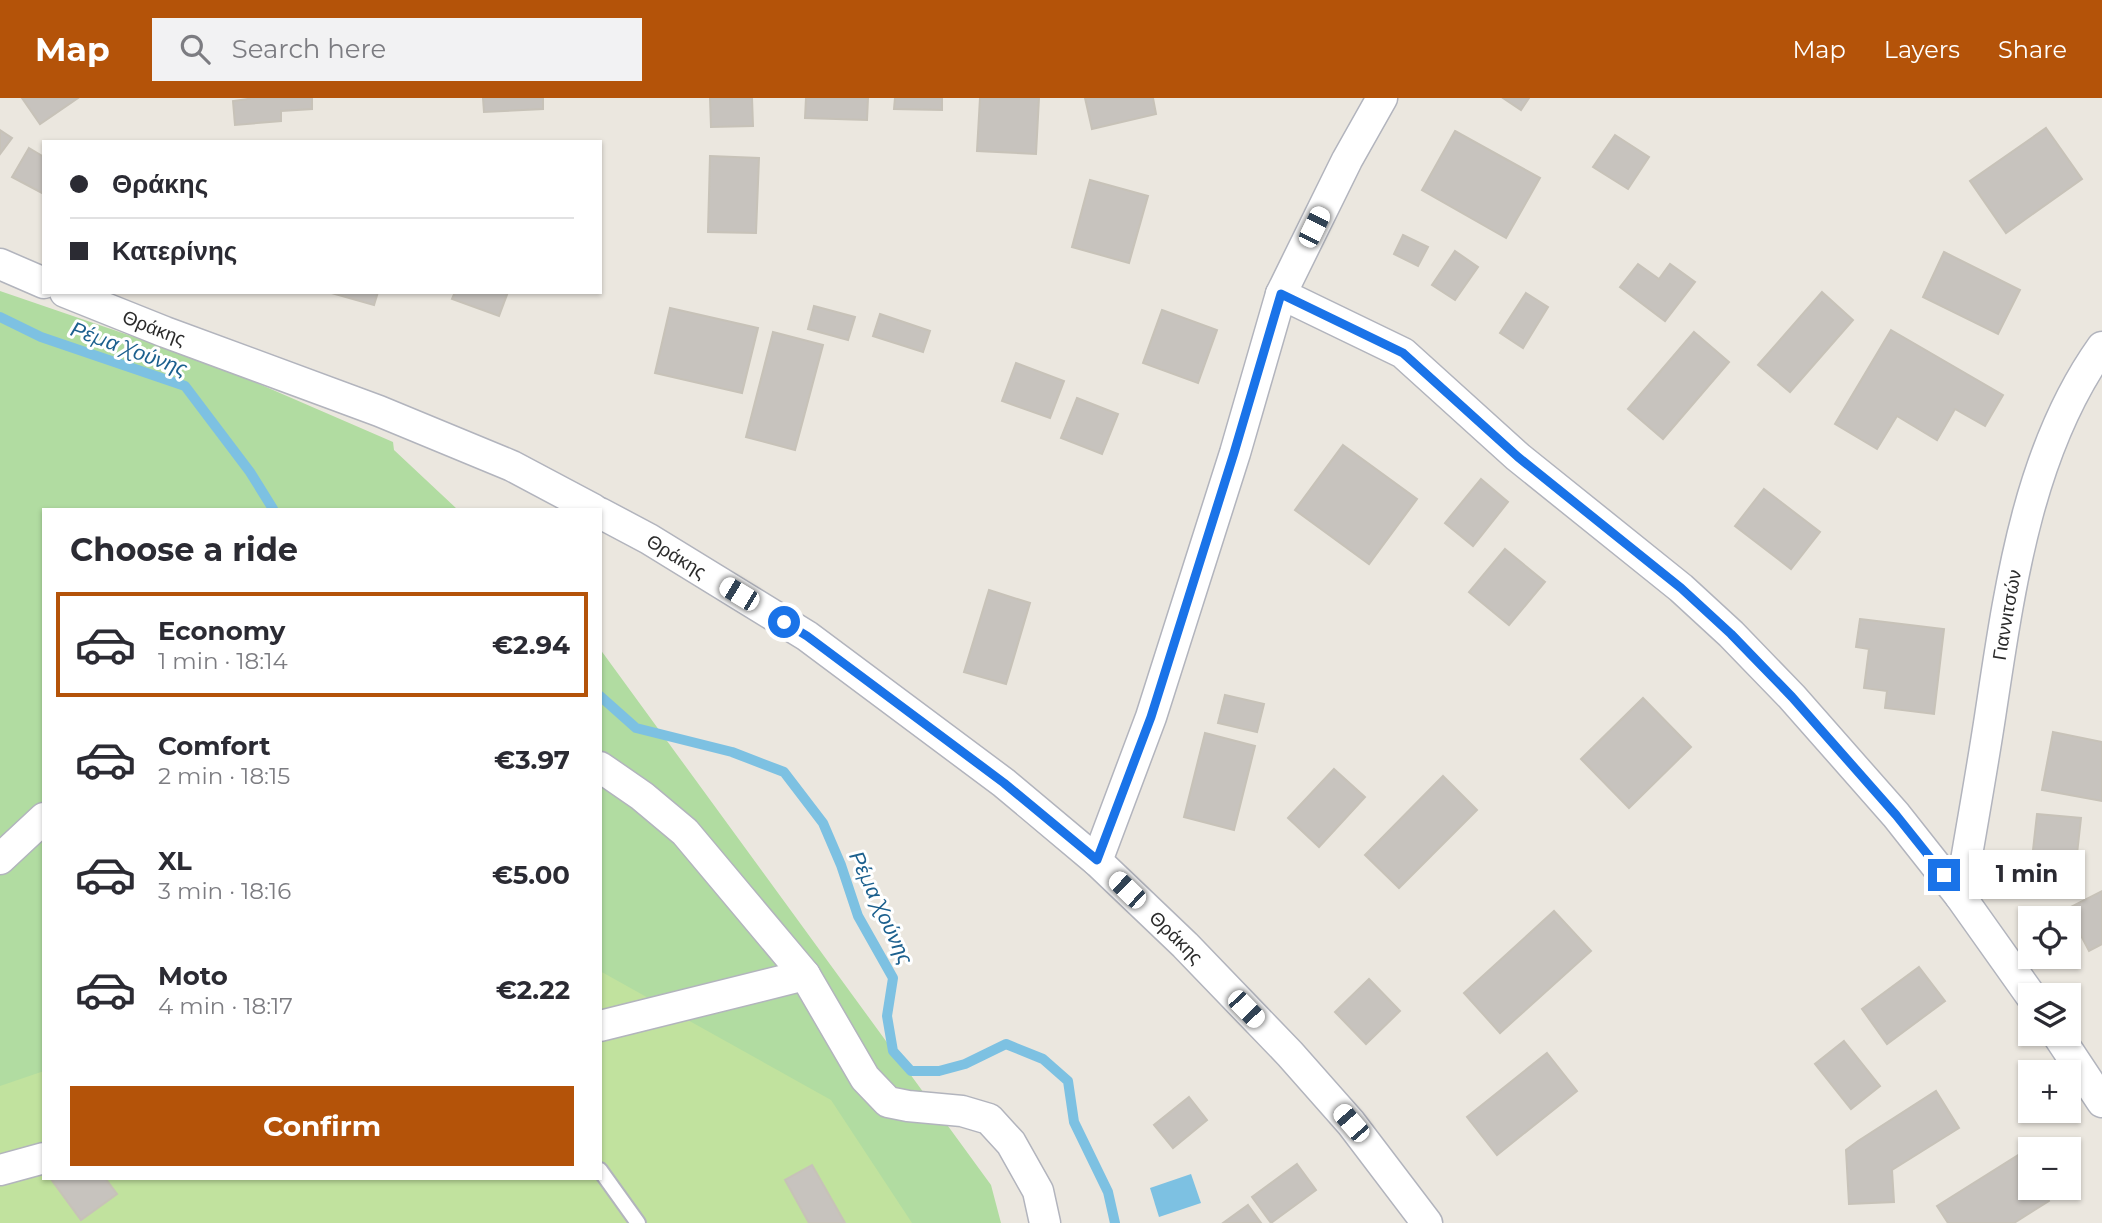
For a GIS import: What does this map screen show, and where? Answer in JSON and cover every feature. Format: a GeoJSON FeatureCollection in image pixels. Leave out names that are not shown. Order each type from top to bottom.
{"type":"FeatureCollection","features":[{"type":"Feature","properties":{"kind":"street"},"geometry":{"type":"LineString","coordinates":[[1097,860],[1151,717],[1281,294],[1347,160],[1382,98]]}},
{"type":"Feature","properties":{"kind":"street"},"geometry":{"type":"LineString","coordinates":[[0,264],[42,282]]}},
{"type":"Feature","properties":{"kind":"street","name":"Θράκης"},"geometry":{"type":"LineString","coordinates":[[70,294],[403,421],[512,466],[591,508]]}},
{"type":"Feature","properties":{"kind":"street"},"geometry":{"type":"LineString","coordinates":[[1281,294],[1403,353],[1518,457],[1681,588],[1731,634],[1809,716],[1896,815],[1960,896],[2022,983]]}},
{"type":"Feature","properties":{"kind":"street","name":"Γιαννιτσών"},"geometry":{"type":"LineString","coordinates":[[1960,896],[1999,655],[2015,569],[2031,504],[2043,463],[2065,409],[2088,366],[2102,347]]}},
{"type":"Feature","properties":{"kind":"street","name":"Θράκης"},"geometry":{"type":"LineString","coordinates":[[602,514],[649,538],[807,636],[1004,783],[1097,860],[1290,1054],[1351,1123],[1427,1223]]}},
{"type":"Feature","properties":{"kind":"street"},"geometry":{"type":"LineString","coordinates":[[602,768],[642,796],[685,832],[805,975],[864,1077],[888,1102],[962,1111],[989,1119],[1011,1143],[1038,1191],[1045,1223]]}},
{"type":"Feature","properties":{"kind":"street"},"geometry":{"type":"LineString","coordinates":[[0,859],[42,823]]}},
{"type":"Feature","properties":{"kind":"street"},"geometry":{"type":"LineString","coordinates":[[602,1026],[805,975]]}},
{"type":"Feature","properties":{"kind":"street"},"geometry":{"type":"LineString","coordinates":[[2065,1046],[2102,1102]]}},
{"type":"Feature","properties":{"kind":"street"},"geometry":{"type":"LineString","coordinates":[[0,1170],[42,1159]]}},
{"type":"Feature","properties":{"kind":"lane"},"geometry":{"type":"LineString","coordinates":[[602,1173],[638,1223]]}},
{"type":"Feature","properties":{"kind":"green space"},"geometry":{"type":"Polygon","coordinates":[[[0,291],[213,364],[393,442],[394,450],[456,508],[42,508],[42,1180],[602,1180],[602,652],[991,1185],[1001,1223],[0,1223],[0,291]]]}},
{"type":"Feature","properties":{"kind":"green space"},"geometry":{"type":"Polygon","coordinates":[[[602,972],[831,1100],[912,1223],[0,1223],[0,1086],[42,1072],[42,1180],[602,1180],[602,972]]]}},
{"type":"Feature","properties":{"kind":"water"},"geometry":{"type":"Polygon","coordinates":[[[1191,1174],[1201,1203],[1159,1217],[1150,1188],[1191,1174]]]}},
{"type":"Feature","properties":{"kind":"building"},"geometry":{"type":"Polygon","coordinates":[[[22,98],[78,98],[40,124],[22,98]]]}},
{"type":"Feature","properties":{"kind":"building"},"geometry":{"type":"Polygon","coordinates":[[[255,98],[312,98],[312,109],[281,111],[281,121],[235,125],[233,101],[255,98]]]}},
{"type":"Feature","properties":{"kind":"building"},"geometry":{"type":"Polygon","coordinates":[[[483,98],[543,98],[543,109],[484,112],[483,98]]]}},
{"type":"Feature","properties":{"kind":"building"},"geometry":{"type":"Polygon","coordinates":[[[710,98],[752,98],[753,126],[711,127],[710,98]]]}},
{"type":"Feature","properties":{"kind":"building"},"geometry":{"type":"Polygon","coordinates":[[[806,98],[868,98],[867,120],[805,118],[806,98]]]}},
{"type":"Feature","properties":{"kind":"building"},"geometry":{"type":"Polygon","coordinates":[[[895,98],[942,98],[942,110],[894,109],[895,98]]]}},
{"type":"Feature","properties":{"kind":"building"},"geometry":{"type":"Polygon","coordinates":[[[980,98],[1039,98],[1036,154],[977,151],[980,98]]]}},
{"type":"Feature","properties":{"kind":"building"},"geometry":{"type":"Polygon","coordinates":[[[1085,98],[1153,98],[1156,114],[1092,129],[1085,98]]]}},
{"type":"Feature","properties":{"kind":"building"},"geometry":{"type":"Polygon","coordinates":[[[1503,98],[1529,98],[1521,110],[1503,98]]]}},
{"type":"Feature","properties":{"kind":"building"},"geometry":{"type":"Polygon","coordinates":[[[2046,128],[2082,179],[2006,233],[1970,181],[2046,128]]]}},
{"type":"Feature","properties":{"kind":"building"},"geometry":{"type":"Polygon","coordinates":[[[0,130],[12,138],[0,154],[0,130]]]}},
{"type":"Feature","properties":{"kind":"building"},"geometry":{"type":"Polygon","coordinates":[[[1455,131],[1540,178],[1506,238],[1422,190],[1455,131]]]}},
{"type":"Feature","properties":{"kind":"building"},"geometry":{"type":"Polygon","coordinates":[[[1615,135],[1649,157],[1628,189],[1593,167],[1615,135]]]}},
{"type":"Feature","properties":{"kind":"building"},"geometry":{"type":"Polygon","coordinates":[[[29,148],[42,156],[42,193],[12,177],[29,148]]]}},
{"type":"Feature","properties":{"kind":"building"},"geometry":{"type":"Polygon","coordinates":[[[710,156],[759,158],[756,233],[708,232],[710,156]]]}},
{"type":"Feature","properties":{"kind":"building"},"geometry":{"type":"Polygon","coordinates":[[[1090,180],[1148,196],[1129,263],[1072,247],[1090,180]]]}},
{"type":"Feature","properties":{"kind":"building"},"geometry":{"type":"Polygon","coordinates":[[[1403,235],[1428,247],[1418,266],[1394,254],[1403,235]]]}},
{"type":"Feature","properties":{"kind":"building"},"geometry":{"type":"Polygon","coordinates":[[[1455,251],[1478,267],[1455,300],[1432,285],[1455,251]]]}},
{"type":"Feature","properties":{"kind":"building"},"geometry":{"type":"Polygon","coordinates":[[[1944,252],[2020,290],[1998,334],[1923,297],[1944,252]]]}},
{"type":"Feature","properties":{"kind":"building"},"geometry":{"type":"Polygon","coordinates":[[[1638,264],[1659,279],[1670,264],[1695,282],[1665,321],[1620,287],[1638,264]]]}},
{"type":"Feature","properties":{"kind":"building"},"geometry":{"type":"Polygon","coordinates":[[[1822,292],[1853,320],[1790,392],[1758,365],[1822,292]]]}},
{"type":"Feature","properties":{"kind":"building"},"geometry":{"type":"Polygon","coordinates":[[[1526,293],[1548,307],[1523,348],[1500,333],[1526,293]]]}},
{"type":"Feature","properties":{"kind":"building"},"geometry":{"type":"Polygon","coordinates":[[[335,294],[377,294],[374,305],[335,294]]]}},
{"type":"Feature","properties":{"kind":"building"},"geometry":{"type":"Polygon","coordinates":[[[454,294],[507,294],[499,316],[452,299],[454,294]]]}},
{"type":"Feature","properties":{"kind":"building"},"geometry":{"type":"Polygon","coordinates":[[[814,306],[855,317],[848,340],[808,329],[814,306]]]}},
{"type":"Feature","properties":{"kind":"building"},"geometry":{"type":"Polygon","coordinates":[[[670,308],[758,328],[742,393],[655,373],[670,308]]]}},
{"type":"Feature","properties":{"kind":"building"},"geometry":{"type":"Polygon","coordinates":[[[1162,310],[1217,330],[1198,383],[1143,363],[1162,310]]]}},
{"type":"Feature","properties":{"kind":"building"},"geometry":{"type":"Polygon","coordinates":[[[880,314],[930,331],[923,352],[873,336],[880,314]]]}},
{"type":"Feature","properties":{"kind":"building"},"geometry":{"type":"Polygon","coordinates":[[[1891,330],[2003,395],[1985,426],[1955,409],[1937,440],[1897,416],[1877,449],[1835,424],[1891,330]]]}},
{"type":"Feature","properties":{"kind":"building"},"geometry":{"type":"Polygon","coordinates":[[[773,332],[823,345],[795,450],[746,437],[773,332]]]}},
{"type":"Feature","properties":{"kind":"building"},"geometry":{"type":"Polygon","coordinates":[[[1694,332],[1729,362],[1663,439],[1628,409],[1694,332]]]}},
{"type":"Feature","properties":{"kind":"building"},"geometry":{"type":"Polygon","coordinates":[[[1016,363],[1064,381],[1050,418],[1002,401],[1016,363]]]}},
{"type":"Feature","properties":{"kind":"building"},"geometry":{"type":"Polygon","coordinates":[[[1077,398],[1118,414],[1102,454],[1061,438],[1077,398]]]}},
{"type":"Feature","properties":{"kind":"building"},"geometry":{"type":"Polygon","coordinates":[[[1343,445],[1417,499],[1369,564],[1295,510],[1343,445]]]}},
{"type":"Feature","properties":{"kind":"building"},"geometry":{"type":"Polygon","coordinates":[[[1481,479],[1508,502],[1473,546],[1445,523],[1481,479]]]}},
{"type":"Feature","properties":{"kind":"building"},"geometry":{"type":"Polygon","coordinates":[[[1764,489],[1820,532],[1791,569],[1735,526],[1764,489]]]}},
{"type":"Feature","properties":{"kind":"building"},"geometry":{"type":"Polygon","coordinates":[[[1505,549],[1545,582],[1509,625],[1469,592],[1505,549]]]}},
{"type":"Feature","properties":{"kind":"building"},"geometry":{"type":"Polygon","coordinates":[[[989,590],[1030,603],[1006,684],[964,672],[989,590]]]}},
{"type":"Feature","properties":{"kind":"building"},"geometry":{"type":"Polygon","coordinates":[[[1860,619],[1944,629],[1934,714],[1885,708],[1887,691],[1864,688],[1869,649],[1856,647],[1860,619]]]}},
{"type":"Feature","properties":{"kind":"building"},"geometry":{"type":"Polygon","coordinates":[[[1225,695],[1264,704],[1257,732],[1218,723],[1225,695]]]}},
{"type":"Feature","properties":{"kind":"building"},"geometry":{"type":"Polygon","coordinates":[[[1643,698],[1691,747],[1629,808],[1581,759],[1643,698]]]}},
{"type":"Feature","properties":{"kind":"building"},"geometry":{"type":"Polygon","coordinates":[[[2053,732],[2102,742],[2102,801],[2042,790],[2053,732]]]}},
{"type":"Feature","properties":{"kind":"building"},"geometry":{"type":"Polygon","coordinates":[[[1205,733],[1255,746],[1234,830],[1184,817],[1205,733]]]}},
{"type":"Feature","properties":{"kind":"building"},"geometry":{"type":"Polygon","coordinates":[[[1334,769],[1365,797],[1319,847],[1288,818],[1334,769]]]}},
{"type":"Feature","properties":{"kind":"building"},"geometry":{"type":"Polygon","coordinates":[[[1443,776],[1477,810],[1399,888],[1365,855],[1443,776]]]}},
{"type":"Feature","properties":{"kind":"building"},"geometry":{"type":"Polygon","coordinates":[[[2037,814],[2081,818],[2076,863],[2032,859],[2037,814]]]}},
{"type":"Feature","properties":{"kind":"building"},"geometry":{"type":"Polygon","coordinates":[[[2102,891],[2102,944],[2089,951],[2081,936],[2081,906],[2073,906],[2102,891]]]}},
{"type":"Feature","properties":{"kind":"building"},"geometry":{"type":"Polygon","coordinates":[[[1554,911],[1591,951],[1500,1033],[1464,993],[1554,911]]]}},
{"type":"Feature","properties":{"kind":"building"},"geometry":{"type":"Polygon","coordinates":[[[1919,967],[1945,1001],[1887,1044],[1862,1009],[1919,967]]]}},
{"type":"Feature","properties":{"kind":"building"},"geometry":{"type":"Polygon","coordinates":[[[1369,979],[1400,1011],[1366,1044],[1335,1012],[1369,979]]]}},
{"type":"Feature","properties":{"kind":"building"},"geometry":{"type":"Polygon","coordinates":[[[1844,1041],[1880,1086],[1851,1109],[1815,1064],[1844,1041]]]}},
{"type":"Feature","properties":{"kind":"building"},"geometry":{"type":"Polygon","coordinates":[[[1547,1053],[1577,1091],[1497,1155],[1467,1117],[1547,1053]]]}},
{"type":"Feature","properties":{"kind":"building"},"geometry":{"type":"Polygon","coordinates":[[[1936,1091],[1959,1128],[1892,1170],[1894,1202],[1849,1204],[1846,1150],[1936,1091]]]}},
{"type":"Feature","properties":{"kind":"building"},"geometry":{"type":"Polygon","coordinates":[[[1189,1097],[1207,1120],[1173,1148],[1154,1125],[1189,1097]]]}},
{"type":"Feature","properties":{"kind":"building"},"geometry":{"type":"Polygon","coordinates":[[[2018,1155],[2018,1200],[2049,1201],[2014,1223],[1948,1223],[1937,1206],[2018,1155]]]}},
{"type":"Feature","properties":{"kind":"building"},"geometry":{"type":"Polygon","coordinates":[[[1297,1164],[1316,1190],[1271,1223],[1252,1197],[1297,1164]]]}},
{"type":"Feature","properties":{"kind":"building"},"geometry":{"type":"Polygon","coordinates":[[[812,1165],[845,1223],[809,1223],[785,1180],[812,1165]]]}},
{"type":"Feature","properties":{"kind":"building"},"geometry":{"type":"Polygon","coordinates":[[[52,1180],[106,1180],[117,1194],[81,1220],[52,1180]]]}},
{"type":"Feature","properties":{"kind":"building"},"geometry":{"type":"Polygon","coordinates":[[[1248,1205],[1261,1223],[1223,1223],[1248,1205]]]}},
{"type":"Feature","properties":{"kind":"waterway","name":"Ρέμα Χούνης"},"geometry":{"type":"LineString","coordinates":[[0,317],[41,337],[185,386],[250,472],[272,508]]}},
{"type":"Feature","properties":{"kind":"waterway","name":"Ρέμα Χούνης"},"geometry":{"type":"LineString","coordinates":[[602,698],[636,728],[732,752],[784,772],[823,823],[858,916],[893,978],[887,1016],[893,1051],[911,1071],[939,1071],[965,1064],[1006,1044],[1043,1059],[1068,1081],[1074,1122],[1108,1192],[1115,1223]]}},
{"type":"Feature","properties":{"kind":"route"},"geometry":{"type":"LineString","coordinates":[[784,622],[807,636],[1004,783],[1097,860],[1151,717],[1281,294],[1403,353],[1518,457],[1681,588],[1731,634],[1792,697],[1896,815],[1944,875]]}}]}
